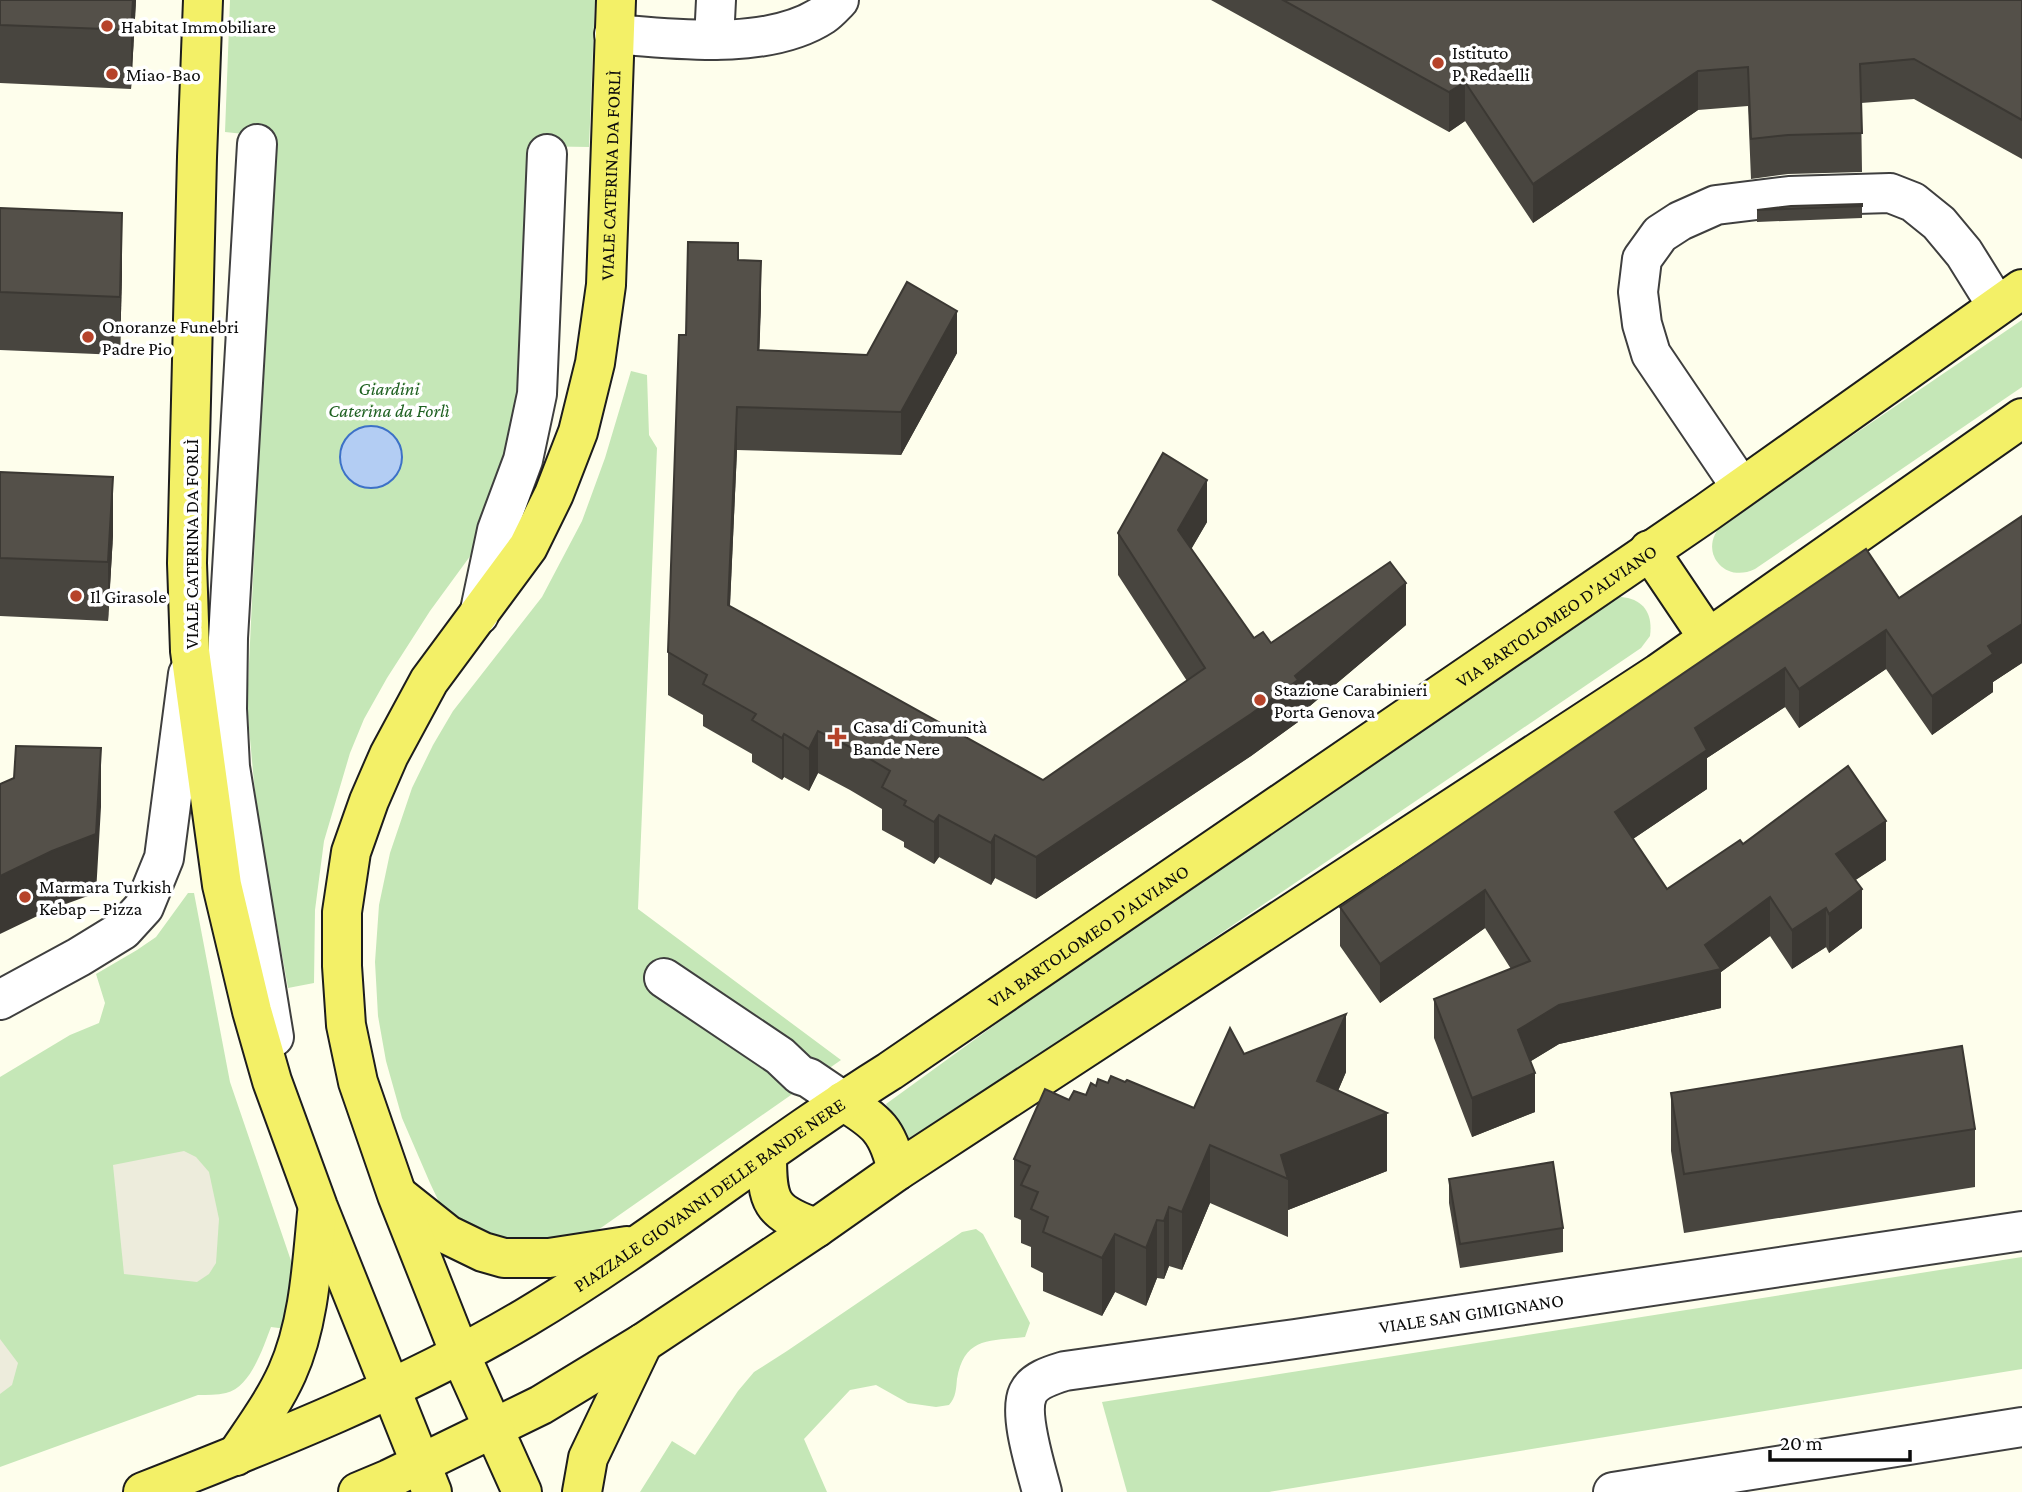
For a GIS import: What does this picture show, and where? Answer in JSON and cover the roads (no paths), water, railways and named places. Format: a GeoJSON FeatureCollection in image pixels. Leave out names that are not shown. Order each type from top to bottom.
{"type":"FeatureCollection","features":[{"type":"Feature","properties":{"kind":"main road","name":"VIALE CATERINA DA FORLÌ"},"geometry":{"type":"LineString","coordinates":[[204,0],[197,157],[187,563],[190,651],[222,885],[272,1081],[318,1207]]}},
{"type":"Feature","properties":{"kind":"main road","name":"VIALE CATERINA DA FORLÌ"},"geometry":{"type":"LineString","coordinates":[[397,1195],[358,1082],[346,1025],[342,912],[351,852],[389,755],[429,681],[528,547],[554,494],[578,432],[595,363],[606,285],[615,17]]}},
{"type":"Feature","properties":{"kind":"main road","name":"VIA BARTOLOMEO D'ALVIANO"},"geometry":{"type":"LineString","coordinates":[[843,1101],[1650,550],[2010,298]]}},
{"type":"Feature","properties":{"kind":"main road"},"geometry":{"type":"LineString","coordinates":[[358,1492],[426,1478],[492,1429],[541,1405],[643,1343],[897,1171],[1709,639],[2022,418]]}},
{"type":"Feature","properties":{"kind":"main road"},"geometry":{"type":"LineString","coordinates":[[1650,550],[1709,639]]}},
{"type":"Feature","properties":{"kind":"main road"},"geometry":{"type":"LineString","coordinates":[[843,1101],[871,1118],[886,1136],[897,1171]]}},
{"type":"Feature","properties":{"kind":"main road","name":"PIAZZALE GIOVANNI DELLE BANDE NERE"},"geometry":{"type":"LineString","coordinates":[[143,1492],[236,1455],[460,1354],[528,1316],[640,1244],[843,1101]]}},
{"type":"Feature","properties":{"kind":"main road"},"geometry":{"type":"LineString","coordinates":[[767,1155],[767,1185],[773,1204],[791,1219],[816,1228]]}},
{"type":"Feature","properties":{"kind":"main road"},"geometry":{"type":"LineString","coordinates":[[397,1195],[448,1236],[504,1258],[549,1258],[640,1244]]}},
{"type":"Feature","properties":{"kind":"main road"},"geometry":{"type":"LineString","coordinates":[[397,1195],[460,1354],[522,1492]]}},
{"type":"Feature","properties":{"kind":"main road"},"geometry":{"type":"LineString","coordinates":[[318,1207],[426,1478]]}},
{"type":"Feature","properties":{"kind":"main road"},"geometry":{"type":"LineString","coordinates":[[236,1455],[277,1394],[288,1372],[309,1293],[318,1207]]}},
{"type":"Feature","properties":{"kind":"main road"},"geometry":{"type":"LineString","coordinates":[[582,1492],[587,1458],[643,1343]]}},
{"type":"Feature","properties":{"kind":"street"},"geometry":{"type":"LineString","coordinates":[[714,40],[716,0]]}},
{"type":"Feature","properties":{"kind":"street"},"geometry":{"type":"LineString","coordinates":[[615,17],[680,40],[757,37],[791,30],[823,15],[839,0]]}},
{"type":"Feature","properties":{"kind":"street","name":"VIALE CATERINA DA FORLÌ"},"geometry":{"type":"LineString","coordinates":[[257,144],[226,709],[230,767],[274,1037],[272,1081]]}},
{"type":"Feature","properties":{"kind":"street","name":"VIALE CATERINA DA FORLÌ"},"geometry":{"type":"LineString","coordinates":[[479,615],[497,530],[523,460],[537,394],[547,154]]}},
{"type":"Feature","properties":{"kind":"street"},"geometry":{"type":"LineString","coordinates":[[1741,487],[1651,354],[1642,324],[1638,292],[1642,259],[1660,234],[1680,221],[1716,205],[1789,196],[1890,193],[1913,202],[1939,223],[1964,253],[2010,298]]}},
{"type":"Feature","properties":{"kind":"street"},"geometry":{"type":"LineString","coordinates":[[0,1000],[123,930],[144,907],[164,858],[190,651]]}},
{"type":"Feature","properties":{"kind":"street","name":"PIAZZALE GIOVANNI DELLE BANDE NERE"},"geometry":{"type":"LineString","coordinates":[[664,978],[780,1056],[800,1075],[843,1101]]}},
{"type":"Feature","properties":{"kind":"street","name":"VIALE SAN GIMIGNANO"},"geometry":{"type":"LineString","coordinates":[[1042,1492],[1023,1412],[1028,1391],[1047,1376],[1065,1371],[2022,1231]]}},
{"type":"Feature","properties":{"kind":"street"},"geometry":{"type":"LineString","coordinates":[[1614,1492],[2022,1427]]}},
{"type":"Feature","properties":{"kind":"water"},"geometry":{"type":"Polygon","coordinates":[[[365,426],[377,426],[393,435],[400,445],[400,469],[393,479],[377,488],[365,488],[354,483],[345,474],[340,463],[340,451],[345,440],[354,431],[365,426]]]}},
{"type":"Feature","properties":{"kind":"place","name":"Habitat Immobiliare"},"geometry":{"type":"Point","coordinates":[107,26]}},
{"type":"Feature","properties":{"kind":"place","name":"Istituto P. Redaelli"},"geometry":{"type":"Point","coordinates":[1438,63]}},
{"type":"Feature","properties":{"kind":"place","name":"Miao-Bao"},"geometry":{"type":"Point","coordinates":[112,74]}},
{"type":"Feature","properties":{"kind":"place","name":"Onoranze Funebri Padre Pio"},"geometry":{"type":"Point","coordinates":[88,337]}},
{"type":"Feature","properties":{"kind":"place","name":"Il Girasole"},"geometry":{"type":"Point","coordinates":[76,596]}},
{"type":"Feature","properties":{"kind":"place","name":"Stazione Carabinieri Porta Genova"},"geometry":{"type":"Point","coordinates":[1260,700]}},
{"type":"Feature","properties":{"kind":"place","name":"Casa di Comunità Bande Nere"},"geometry":{"type":"Point","coordinates":[837,737]}},
{"type":"Feature","properties":{"kind":"place","name":"Marmara Turkish Kebap – Pizza"},"geometry":{"type":"Point","coordinates":[25,897]}},
{"type":"Feature","properties":{"kind":"park label","name":"Giardini Caterina da Forlì"},"geometry":{"type":"Point","coordinates":[389,399]}}]}
